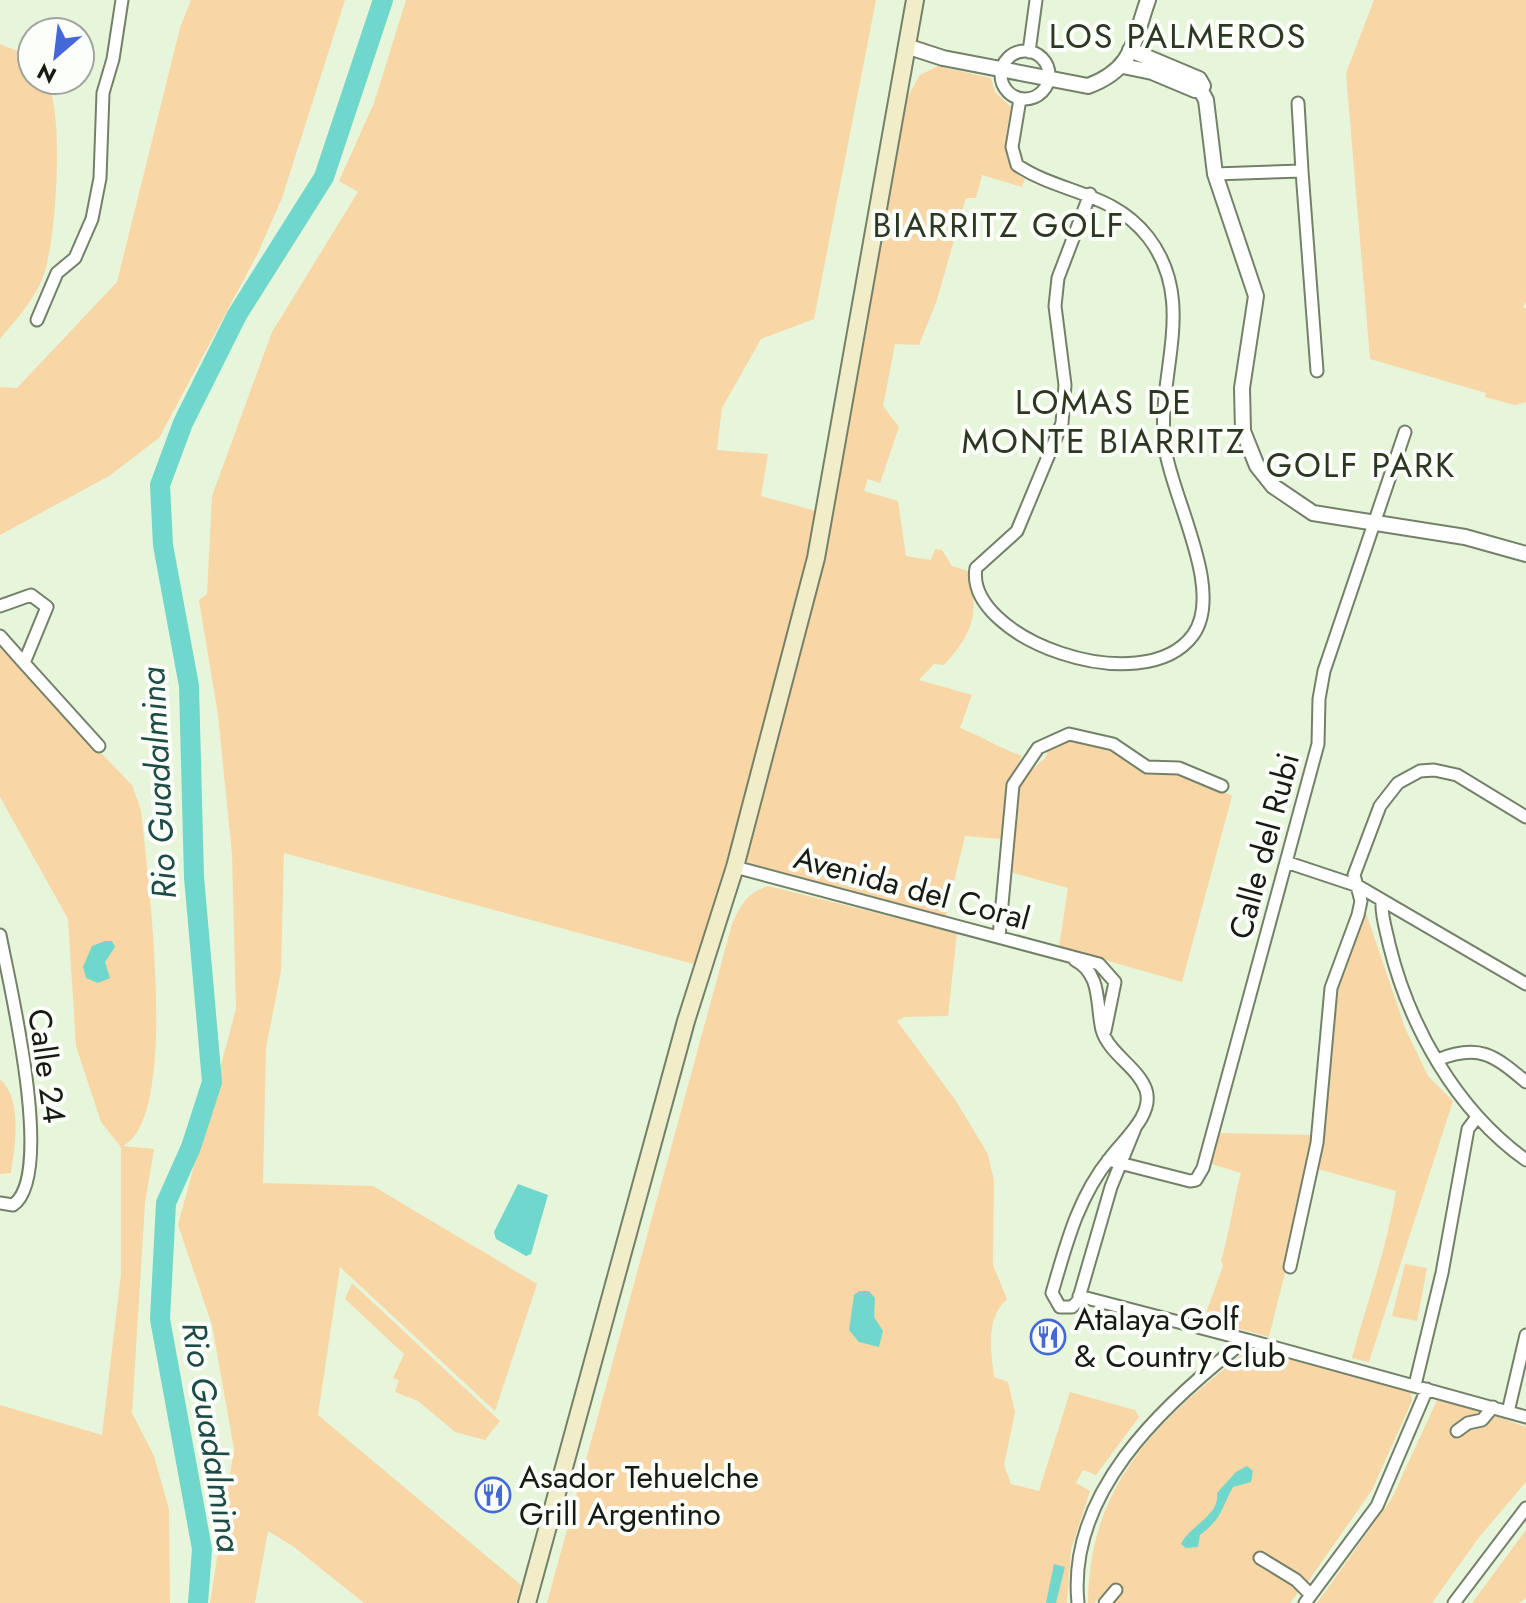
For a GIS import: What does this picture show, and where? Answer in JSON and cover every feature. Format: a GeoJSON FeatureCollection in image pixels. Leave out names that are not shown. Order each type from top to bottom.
{"type":"FeatureCollection","features":[{"type":"Feature","properties":{"kind":"main road"},"geometry":{"type":"LineString","coordinates":[[527,1603],[686,1021],[735,867],[816,558],[915,0]]}},
{"type":"Feature","properties":{"kind":"street"},"geometry":{"type":"LineString","coordinates":[[37,320],[57,273],[75,258],[92,219],[100,178],[101,107],[122,0]]}},
{"type":"Feature","properties":{"kind":"street"},"geometry":{"type":"LineString","coordinates":[[1029,52],[1036,0]]}},
{"type":"Feature","properties":{"kind":"street"},"geometry":{"type":"LineString","coordinates":[[905,52],[1088,86],[1111,77],[1123,66],[1148,0]]}},
{"type":"Feature","properties":{"kind":"street"},"geometry":{"type":"LineString","coordinates":[[1130,50],[1201,79],[1200,89],[1206,100],[1215,174],[1256,296],[1242,388],[1243,431],[1257,466],[1273,486],[1313,513],[1465,537],[1526,554]]}},
{"type":"Feature","properties":{"kind":"street"},"geometry":{"type":"LineString","coordinates":[[1014,53],[1036,53],[1047,65],[1049,80],[1035,98],[1020,99],[1007,92],[993,69],[1014,53]]}},
{"type":"Feature","properties":{"kind":"street"},"geometry":{"type":"LineString","coordinates":[[1123,66],[1200,89]]}},
{"type":"Feature","properties":{"kind":"street"},"geometry":{"type":"LineString","coordinates":[[1020,99],[1012,147],[1017,165],[1090,194],[1126,216],[1148,237],[1171,289],[1175,322],[1163,423],[1165,449],[1204,595],[1198,624],[1181,646],[1153,662],[1131,666],[1106,664],[1029,639],[991,611],[975,577],[976,568],[1017,531],[1027,514],[1062,423],[1065,385],[1055,306],[1058,278],[1090,194]]}},
{"type":"Feature","properties":{"kind":"street"},"geometry":{"type":"LineString","coordinates":[[1298,103],[1317,371]]}},
{"type":"Feature","properties":{"kind":"street"},"geometry":{"type":"LineString","coordinates":[[1215,174],[1302,171]]}},
{"type":"Feature","properties":{"kind":"street","name":"Calle del Rubi"},"geometry":{"type":"LineString","coordinates":[[1121,1164],[1196,1180],[1203,1168],[1318,744],[1319,699],[1324,671],[1405,432]]}},
{"type":"Feature","properties":{"kind":"street"},"geometry":{"type":"LineString","coordinates":[[0,606],[31,595],[47,607],[24,663]]}},
{"type":"Feature","properties":{"kind":"street"},"geometry":{"type":"LineString","coordinates":[[0,636],[99,746]]}},
{"type":"Feature","properties":{"kind":"street"},"geometry":{"type":"LineString","coordinates":[[999,937],[1013,785],[1038,748],[1069,734],[1113,744],[1147,767],[1179,768],[1222,786]]}},
{"type":"Feature","properties":{"kind":"street"},"geometry":{"type":"LineString","coordinates":[[1290,1267],[1313,1170],[1325,1075],[1331,988],[1358,915],[1358,886],[1354,875],[1380,806],[1398,783],[1420,771],[1457,775],[1526,817]]}},
{"type":"Feature","properties":{"kind":"street"},"geometry":{"type":"LineString","coordinates":[[1286,862],[1358,886],[1526,984]]}},
{"type":"Feature","properties":{"kind":"street","name":"Avenida del Coral"},"geometry":{"type":"LineString","coordinates":[[735,867],[1099,964],[1115,982],[1104,1036]]}},
{"type":"Feature","properties":{"kind":"street"},"geometry":{"type":"LineString","coordinates":[[1382,901],[1388,941],[1407,1004],[1437,1060],[1477,1117],[1526,1160]]}},
{"type":"Feature","properties":{"kind":"street","name":"Calle 24"},"geometry":{"type":"LineString","coordinates":[[0,935],[30,1104],[31,1146],[24,1190],[18,1202],[0,1203]]}},
{"type":"Feature","properties":{"kind":"street"},"geometry":{"type":"LineString","coordinates":[[1075,960],[1085,965],[1097,985],[1104,1036],[1147,1091],[1147,1101],[1121,1164],[1076,1304],[1064,1309],[1056,1305],[1052,1293],[1074,1219],[1108,1160],[1136,1126]]}},
{"type":"Feature","properties":{"kind":"street"},"geometry":{"type":"LineString","coordinates":[[1437,1060],[1474,1050],[1494,1057],[1526,1082]]}},
{"type":"Feature","properties":{"kind":"street"},"geometry":{"type":"LineString","coordinates":[[1415,1385],[1442,1273],[1468,1129],[1477,1117]]}},
{"type":"Feature","properties":{"kind":"street"},"geometry":{"type":"LineString","coordinates":[[1108,1160],[1121,1164]]}},
{"type":"Feature","properties":{"kind":"street"},"geometry":{"type":"LineString","coordinates":[[1079,1296],[1526,1417]]}},
{"type":"Feature","properties":{"kind":"street"},"geometry":{"type":"LineString","coordinates":[[1508,1412],[1526,1335]]}},
{"type":"Feature","properties":{"kind":"street"},"geometry":{"type":"LineString","coordinates":[[1078,1603],[1087,1530],[1118,1466],[1136,1439],[1170,1404],[1238,1346],[1251,1341]]}},
{"type":"Feature","properties":{"kind":"street"},"geometry":{"type":"LineString","coordinates":[[1260,1558],[1296,1580],[1308,1599],[1377,1506],[1427,1389]]}},
{"type":"Feature","properties":{"kind":"street"},"geometry":{"type":"LineString","coordinates":[[1457,1431],[1468,1423],[1482,1420],[1493,1407]]}},
{"type":"Feature","properties":{"kind":"street"},"geometry":{"type":"LineString","coordinates":[[1454,1603],[1526,1508]]}},
{"type":"Feature","properties":{"kind":"street"},"geometry":{"type":"LineString","coordinates":[[1105,1603],[1116,1590]]}},
{"type":"Feature","properties":{"kind":"shaded area"},"geometry":{"type":"Polygon","coordinates":[[[191,0],[345,0],[282,198],[257,255],[159,438],[109,476],[0,535],[0,387],[17,388],[117,282],[180,28],[191,0]]]}},
{"type":"Feature","properties":{"kind":"shaded area"},"geometry":{"type":"Polygon","coordinates":[[[406,0],[876,0],[814,319],[761,339],[722,408],[717,450],[768,454],[761,496],[816,511],[787,647],[697,965],[284,853],[281,971],[266,1048],[263,1183],[373,1186],[537,1284],[495,1411],[340,1267],[318,1415],[521,1585],[516,1603],[364,1603],[294,1547],[268,1531],[255,1603],[210,1603],[234,1449],[212,1325],[178,1225],[236,1009],[232,854],[218,715],[199,600],[207,594],[212,496],[272,332],[358,192],[339,181],[374,103],[406,0]]]}},
{"type":"Feature","properties":{"kind":"shaded area"},"geometry":{"type":"Polygon","coordinates":[[[1374,0],[1526,0],[1526,302],[1523,307],[1526,309],[1526,402],[1515,405],[1485,397],[1486,393],[1370,359],[1346,73],[1374,0]]]}},
{"type":"Feature","properties":{"kind":"shaded area"},"geometry":{"type":"Polygon","coordinates":[[[0,44],[16,50],[16,96],[52,96],[57,174],[45,271],[32,299],[0,339],[0,44]]]}},
{"type":"Feature","properties":{"kind":"shaded area"},"geometry":{"type":"Polygon","coordinates":[[[938,66],[991,78],[995,92],[1011,107],[1006,138],[1007,157],[1016,173],[1025,179],[1022,187],[982,175],[976,198],[966,198],[937,300],[919,345],[895,344],[883,406],[899,427],[880,483],[868,479],[864,491],[898,501],[906,556],[931,560],[935,549],[942,550],[952,566],[968,571],[973,611],[968,632],[944,665],[934,664],[919,680],[972,695],[960,728],[1022,756],[1010,779],[1002,839],[965,836],[945,919],[750,865],[744,857],[907,98],[920,75],[938,66]]]}},
{"type":"Feature","properties":{"kind":"shaded area"},"geometry":{"type":"Polygon","coordinates":[[[0,648],[132,785],[141,810],[153,936],[156,1043],[151,1090],[141,1125],[123,1146],[154,1149],[145,1203],[132,1413],[154,1456],[169,1509],[170,1603],[0,1603],[0,1405],[102,1435],[121,1274],[121,1147],[101,1122],[76,1046],[68,919],[0,797],[0,648]]]}},
{"type":"Feature","properties":{"kind":"shaded area"},"geometry":{"type":"Polygon","coordinates":[[[1081,738],[1098,743],[1143,769],[1186,773],[1232,796],[1182,982],[1059,947],[1068,888],[1010,872],[1021,780],[1046,757],[1049,748],[1063,741],[1081,738]]]}},
{"type":"Feature","properties":{"kind":"shaded area","name":"Atalaya Golf & Country Club"},"geometry":{"type":"Polygon","coordinates":[[[768,886],[957,933],[948,1016],[905,1017],[897,1021],[956,1101],[988,1154],[994,1181],[993,1265],[1007,1299],[992,1325],[992,1356],[994,1377],[1008,1382],[1015,1412],[1004,1465],[1011,1484],[1039,1491],[1070,1392],[1135,1410],[1139,1417],[1096,1475],[1083,1470],[1076,1483],[1090,1491],[1071,1550],[1067,1603],[547,1603],[732,924],[746,900],[768,886]]]}},
{"type":"Feature","properties":{"kind":"shaded area"},"geometry":{"type":"Polygon","coordinates":[[[1364,907],[1405,1028],[1428,1076],[1453,1101],[1369,1362],[1352,1358],[1382,1254],[1396,1191],[1318,1169],[1333,1049],[1334,997],[1361,927],[1364,907]]]}},
{"type":"Feature","properties":{"kind":"shaded area"},"geometry":{"type":"Polygon","coordinates":[[[0,1079],[12,1099],[16,1124],[11,1173],[0,1174],[0,1079]]]}},
{"type":"Feature","properties":{"kind":"shaded area"},"geometry":{"type":"Polygon","coordinates":[[[1220,1133],[1314,1135],[1305,1193],[1269,1337],[1204,1319],[1223,1266],[1221,1261],[1241,1173],[1212,1164],[1220,1133]]]}},
{"type":"Feature","properties":{"kind":"shaded area"},"geometry":{"type":"Polygon","coordinates":[[[1405,1264],[1427,1268],[1417,1321],[1392,1316],[1405,1264]]]}},
{"type":"Feature","properties":{"kind":"shaded area"},"geometry":{"type":"Polygon","coordinates":[[[352,1283],[500,1421],[485,1440],[455,1432],[418,1401],[395,1392],[399,1380],[393,1378],[404,1354],[345,1299],[352,1283]]]}},
{"type":"Feature","properties":{"kind":"shaded area"},"geometry":{"type":"Polygon","coordinates":[[[1250,1348],[1411,1391],[1412,1401],[1372,1490],[1307,1583],[1267,1555],[1255,1560],[1299,1591],[1290,1603],[1113,1603],[1123,1591],[1112,1587],[1094,1603],[1088,1603],[1092,1560],[1101,1521],[1116,1487],[1160,1427],[1187,1400],[1250,1348]]]}},
{"type":"Feature","properties":{"kind":"shaded area"},"geometry":{"type":"Polygon","coordinates":[[[1438,1398],[1483,1413],[1456,1423],[1453,1430],[1476,1429],[1496,1416],[1526,1427],[1526,1482],[1480,1536],[1432,1603],[1317,1603],[1392,1498],[1438,1398]]]}},
{"type":"Feature","properties":{"kind":"shaded area"},"geometry":{"type":"Polygon","coordinates":[[[1526,1530],[1526,1598],[1519,1603],[1472,1603],[1526,1530]]]}},
{"type":"Feature","properties":{"kind":"water"},"geometry":{"type":"Polygon","coordinates":[[[112,941],[115,947],[105,962],[110,978],[98,983],[86,978],[83,967],[92,946],[112,941]]]}},
{"type":"Feature","properties":{"kind":"water"},"geometry":{"type":"Polygon","coordinates":[[[518,1184],[548,1195],[531,1254],[526,1256],[496,1239],[494,1232],[518,1184]]]}},
{"type":"Feature","properties":{"kind":"water"},"geometry":{"type":"Polygon","coordinates":[[[859,1291],[869,1291],[875,1298],[874,1317],[883,1331],[879,1347],[859,1342],[849,1330],[854,1295],[859,1291]]]}},
{"type":"Feature","properties":{"kind":"water"},"geometry":{"type":"Polygon","coordinates":[[[1247,1466],[1253,1471],[1251,1482],[1233,1487],[1217,1518],[1200,1535],[1198,1547],[1186,1548],[1181,1544],[1210,1514],[1217,1501],[1217,1493],[1236,1472],[1247,1466]]]}},
{"type":"Feature","properties":{"kind":"water"},"geometry":{"type":"Polygon","coordinates":[[[1054,1564],[1065,1567],[1056,1603],[1046,1603],[1054,1564]]]}},
{"type":"Feature","properties":{"kind":"waterway","name":"Rio Guadalmina"},"geometry":{"type":"LineString","coordinates":[[198,1603],[202,1549],[160,1319],[166,1203],[191,1147],[212,1082],[194,877],[189,686],[163,545],[160,485],[183,423],[237,315],[324,177],[383,0]]}},
{"type":"Feature","properties":{"kind":"place","name":"Atalaya Golf & Country Club"},"geometry":{"type":"Point","coordinates":[1048,1337]}},
{"type":"Feature","properties":{"kind":"place","name":"Asador Tehuelche Grill Argentino"},"geometry":{"type":"Point","coordinates":[493,1495]}},
{"type":"Feature","properties":{"kind":"district","name":"LOS PALMEROS"},"geometry":{"type":"Point","coordinates":[1178,36]}},
{"type":"Feature","properties":{"kind":"district","name":"BIARRITZ GOLF"},"geometry":{"type":"Point","coordinates":[999,225]}},
{"type":"Feature","properties":{"kind":"district","name":"LOMAS DE MONTE BIARRITZ"},"geometry":{"type":"Point","coordinates":[1104,422]}},
{"type":"Feature","properties":{"kind":"district","name":"GOLF PARK"},"geometry":{"type":"Point","coordinates":[1361,465]}}]}
